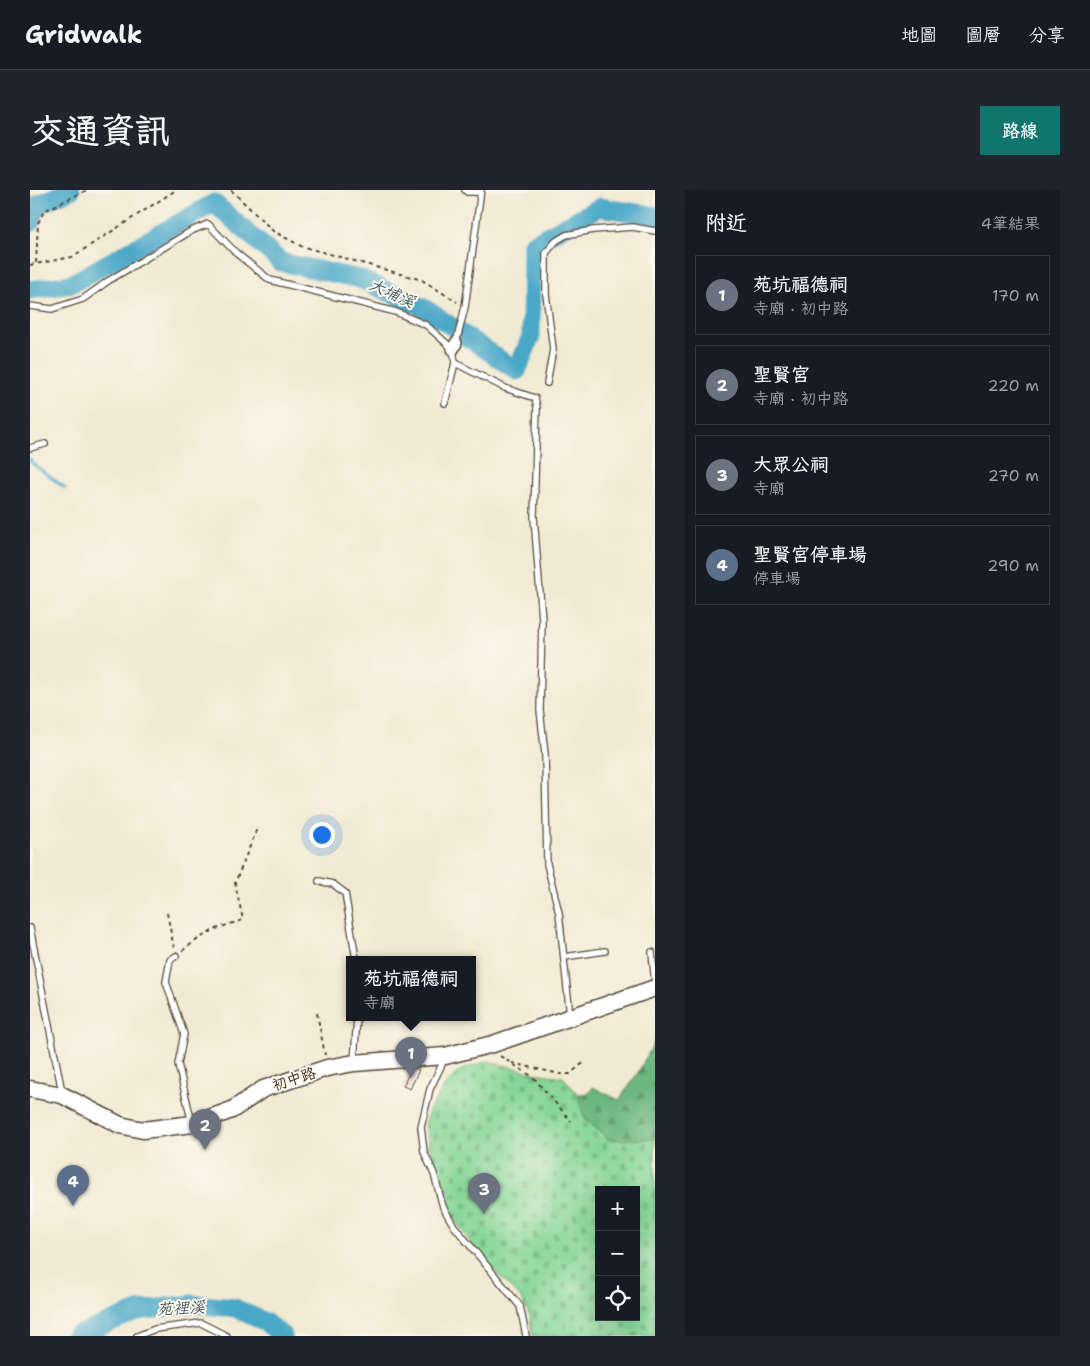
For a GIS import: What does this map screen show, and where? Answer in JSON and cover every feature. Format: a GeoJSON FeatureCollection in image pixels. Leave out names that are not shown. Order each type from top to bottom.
{"type":"FeatureCollection","features":[{"type":"Feature","properties":{"kind":"street","name":"初中路"},"geometry":{"type":"LineString","coordinates":[[30,1089],[62,1095],[120,1125],[143,1130],[193,1124],[232,1110],[263,1089],[327,1068],[354,1063],[445,1056],[492,1044],[655,987]]}},
{"type":"Feature","properties":{"kind":"lane"},"geometry":{"type":"LineString","coordinates":[[445,403],[454,363],[454,346],[465,307],[480,191],[467,192],[465,190]]}},
{"type":"Feature","properties":{"kind":"lane"},"geometry":{"type":"LineString","coordinates":[[30,306],[52,309],[83,299],[108,281],[192,231],[208,224],[236,253],[270,280],[396,312],[426,325],[454,346]]}},
{"type":"Feature","properties":{"kind":"lane"},"geometry":{"type":"LineString","coordinates":[[548,383],[553,349],[546,294],[546,253],[556,241],[566,235],[633,226],[655,231]]}},
{"type":"Feature","properties":{"kind":"lane"},"geometry":{"type":"LineString","coordinates":[[454,363],[505,388],[535,398],[538,406],[534,517],[542,620],[540,710],[545,754],[547,864],[559,913],[570,1016]]}},
{"type":"Feature","properties":{"kind":"lane"},"geometry":{"type":"LineString","coordinates":[[30,448],[45,444]]}},
{"type":"Feature","properties":{"kind":"lane"},"geometry":{"type":"LineString","coordinates":[[319,882],[333,884],[345,893],[356,956]]}},
{"type":"Feature","properties":{"kind":"lane"},"geometry":{"type":"LineString","coordinates":[[30,928],[62,1095]]}},
{"type":"Feature","properties":{"kind":"lane"},"geometry":{"type":"LineString","coordinates":[[564,957],[605,951]]}},
{"type":"Feature","properties":{"kind":"lane"},"geometry":{"type":"LineString","coordinates":[[652,952],[655,987]]}},
{"type":"Feature","properties":{"kind":"lane"},"geometry":{"type":"LineString","coordinates":[[176,956],[170,960],[166,982],[184,1034],[178,1064],[193,1124]]}},
{"type":"Feature","properties":{"kind":"lane"},"geometry":{"type":"LineString","coordinates":[[354,1063],[357,1021]]}},
{"type":"Feature","properties":{"kind":"lane"},"geometry":{"type":"LineString","coordinates":[[445,1056],[430,1089],[421,1127],[424,1152],[434,1174],[443,1207],[454,1226],[520,1306],[526,1336]]}},
{"type":"Feature","properties":{"kind":"lane"},"geometry":{"type":"LineString","coordinates":[[137,1336],[155,1329],[201,1324],[227,1336]]}},
{"type":"Feature","properties":{"kind":"path"},"geometry":{"type":"LineString","coordinates":[[36,264],[38,223],[44,211],[87,190]]}},
{"type":"Feature","properties":{"kind":"path"},"geometry":{"type":"LineString","coordinates":[[30,264],[72,257],[176,190]]}},
{"type":"Feature","properties":{"kind":"path"},"geometry":{"type":"LineString","coordinates":[[230,190],[273,231],[300,246],[422,280],[465,307]]}},
{"type":"Feature","properties":{"kind":"path"},"geometry":{"type":"LineString","coordinates":[[167,913],[176,956],[199,938],[216,928],[243,920],[235,884],[257,829]]}},
{"type":"Feature","properties":{"kind":"path"},"geometry":{"type":"LineString","coordinates":[[316,1013],[327,1068]]}},
{"type":"Feature","properties":{"kind":"path"},"geometry":{"type":"LineString","coordinates":[[492,1044],[501,1057],[533,1077],[571,1121]]}},
{"type":"Feature","properties":{"kind":"path"},"geometry":{"type":"LineString","coordinates":[[510,1062],[560,1074],[570,1074],[583,1063]]}},
{"type":"Feature","properties":{"kind":"green space"},"geometry":{"type":"Polygon","coordinates":[[[655,1041],[655,1139],[609,1140],[584,1118],[578,1094],[589,1093],[593,1087],[619,1100],[637,1074],[655,1041]]]}},
{"type":"Feature","properties":{"kind":"green space"},"geometry":{"type":"Polygon","coordinates":[[[488,1061],[534,1073],[563,1077],[578,1094],[584,1118],[609,1140],[655,1139],[655,1336],[532,1336],[530,1316],[520,1297],[481,1257],[449,1212],[444,1196],[443,1179],[432,1158],[425,1124],[429,1111],[446,1084],[461,1070],[488,1061]]]}},
{"type":"Feature","properties":{"kind":"building"},"geometry":{"type":"Polygon","coordinates":[[[411,1069],[419,1070],[410,1089],[403,1086],[411,1069]]]}},
{"type":"Feature","properties":{"kind":"waterway"},"geometry":{"type":"LineString","coordinates":[[30,223],[39,204],[71,190]]}},
{"type":"Feature","properties":{"kind":"waterway","name":"大埔溪"},"geometry":{"type":"LineString","coordinates":[[30,290],[71,284],[214,203],[281,262],[360,279],[426,309],[517,371],[531,336],[532,244],[600,207],[655,216]]}},
{"type":"Feature","properties":{"kind":"waterway"},"geometry":{"type":"LineString","coordinates":[[30,459],[32,463],[65,488]]}},
{"type":"Feature","properties":{"kind":"waterway","name":"苑裡溪"},"geometry":{"type":"LineString","coordinates":[[75,1336],[138,1311],[191,1304],[235,1308],[265,1322],[283,1336]]}},
{"type":"Feature","properties":{"kind":"place","name":"苑坑福德祠"},"geometry":{"type":"Point","coordinates":[411,1078]}},
{"type":"Feature","properties":{"kind":"place","name":"聖賢宮"},"geometry":{"type":"Point","coordinates":[205,1150]}},
{"type":"Feature","properties":{"kind":"place","name":"聖賢宮停車場"},"geometry":{"type":"Point","coordinates":[73,1206]}},
{"type":"Feature","properties":{"kind":"place","name":"大眾公祠"},"geometry":{"type":"Point","coordinates":[484,1214]}}]}
